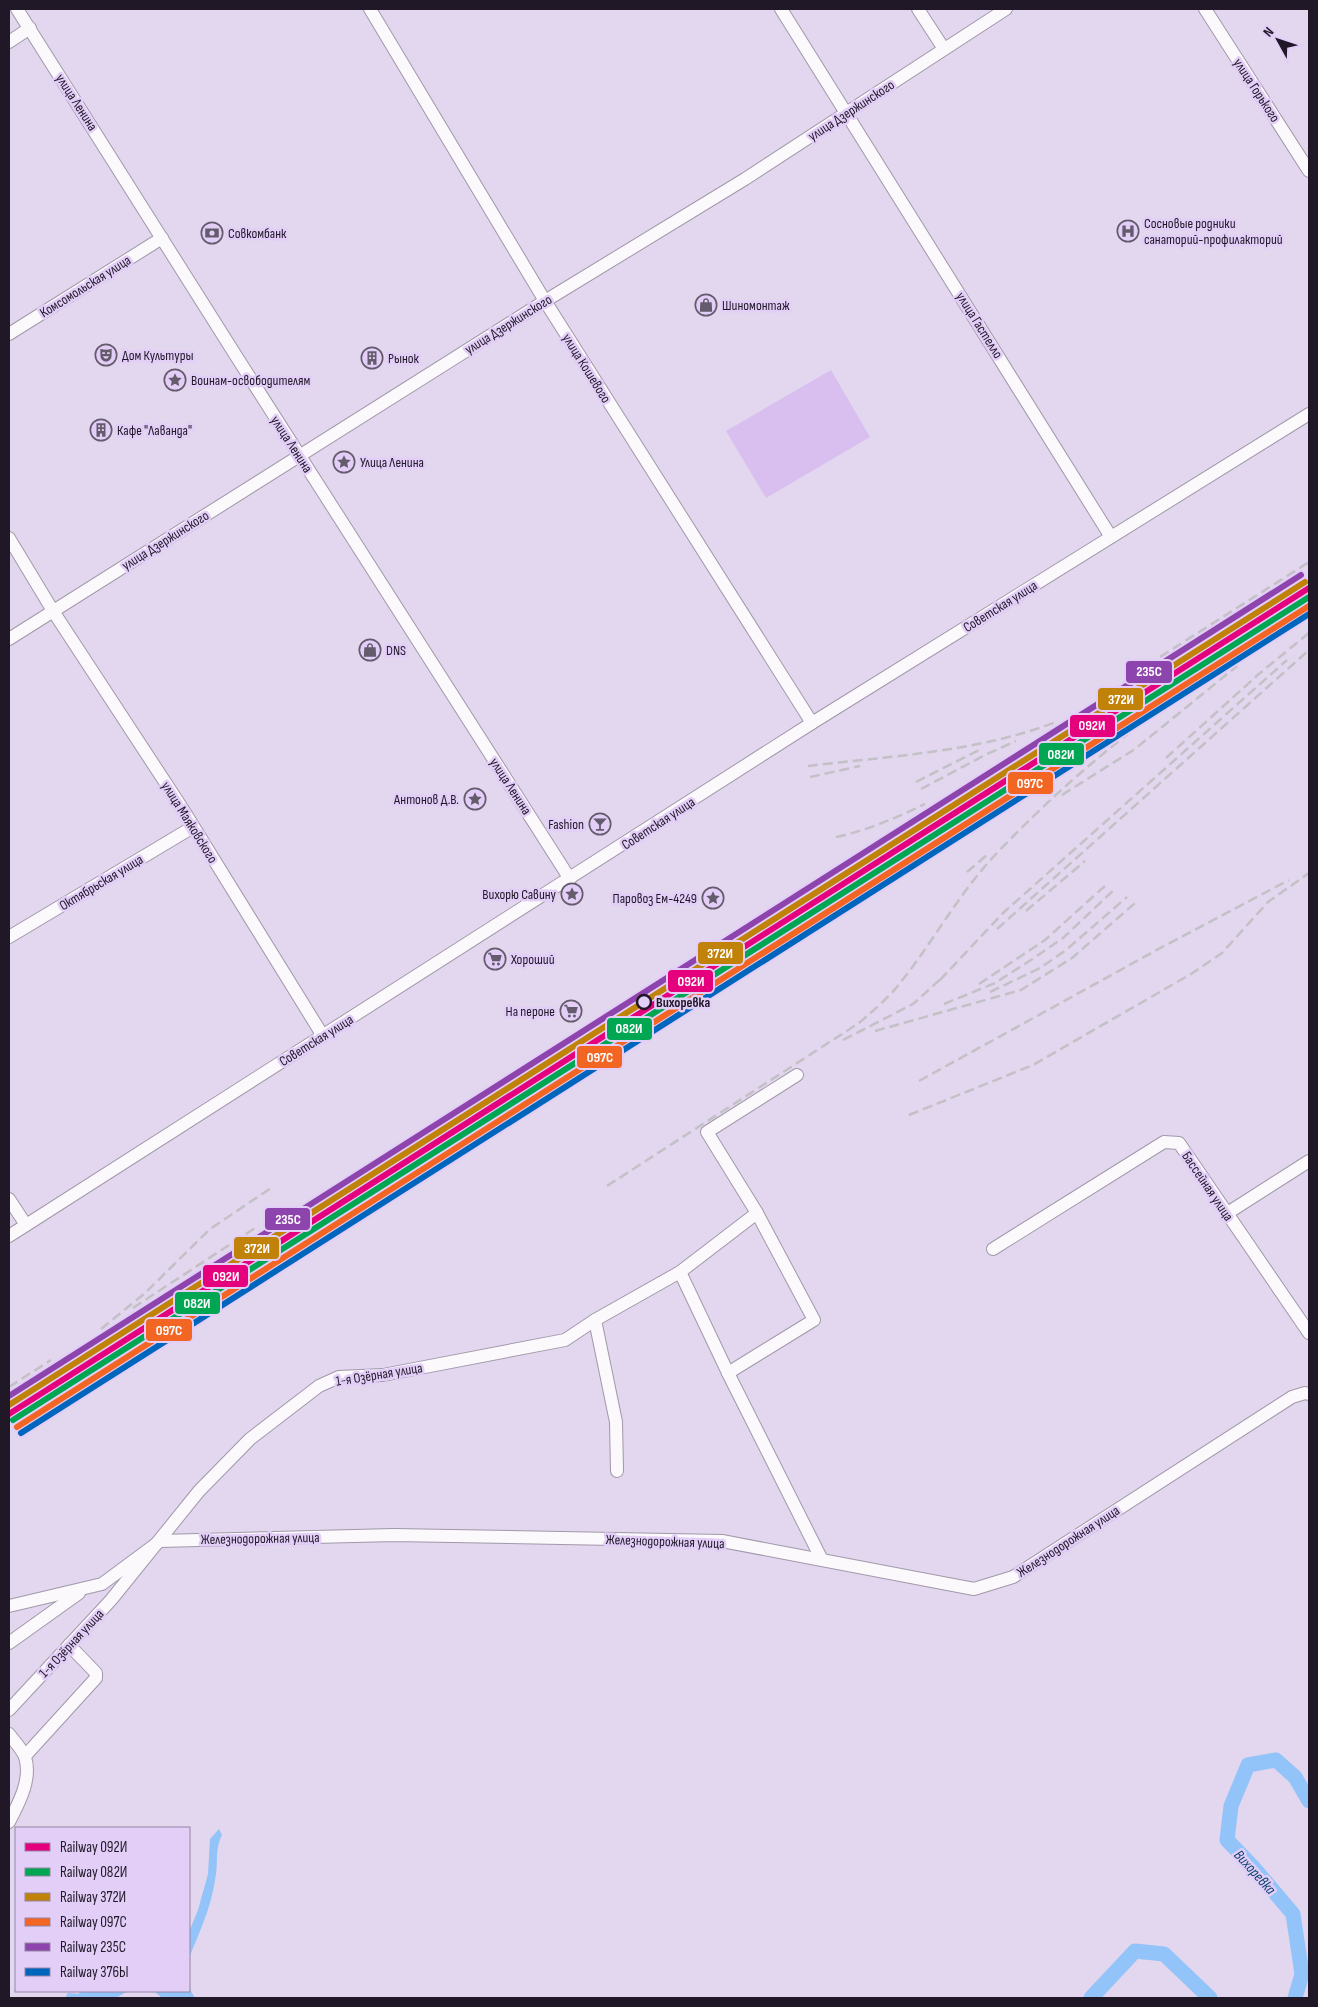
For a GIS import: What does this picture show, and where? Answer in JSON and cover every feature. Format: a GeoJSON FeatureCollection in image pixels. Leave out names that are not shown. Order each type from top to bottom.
{"type":"FeatureCollection","features":[{"type":"Feature","properties":{"kind":"street","name":"улица Ленина"},"geometry":{"type":"LineString","coordinates":[[17,9],[299,456],[570,879]]}},
{"type":"Feature","properties":{"kind":"street","name":"улица Кошевого"},"geometry":{"type":"LineString","coordinates":[[370,9],[545,301],[812,723]]}},
{"type":"Feature","properties":{"kind":"street","name":"улица Гастелло"},"geometry":{"type":"LineString","coordinates":[[780,9],[1112,537]]}},
{"type":"Feature","properties":{"kind":"street"},"geometry":{"type":"LineString","coordinates":[[918,9],[944,49]]}},
{"type":"Feature","properties":{"kind":"street","name":"улица Дзержинского"},"geometry":{"type":"LineString","coordinates":[[9,639],[545,301],[846,114],[1006,9]]}},
{"type":"Feature","properties":{"kind":"street","name":"улица Горького"},"geometry":{"type":"LineString","coordinates":[[1205,9],[1309,171]]}},
{"type":"Feature","properties":{"kind":"street"},"geometry":{"type":"LineString","coordinates":[[9,42],[30,28]]}},
{"type":"Feature","properties":{"kind":"street","name":"Комсомольская улица"},"geometry":{"type":"LineString","coordinates":[[9,334],[162,238]]}},
{"type":"Feature","properties":{"kind":"street","name":"Советская улица"},"geometry":{"type":"LineString","coordinates":[[9,1236],[812,723],[1309,414]]}},
{"type":"Feature","properties":{"kind":"street"},"geometry":{"type":"LineString","coordinates":[[9,538],[54,611]]}},
{"type":"Feature","properties":{"kind":"street","name":"улица Маяковского"},"geometry":{"type":"LineString","coordinates":[[54,611],[193,827],[323,1036]]}},
{"type":"Feature","properties":{"kind":"street","name":"Октябрьская улица"},"geometry":{"type":"LineString","coordinates":[[9,938],[193,827]]}},
{"type":"Feature","properties":{"kind":"street"},"geometry":{"type":"LineString","coordinates":[[728,1373],[814,1320],[758,1212],[707,1132],[797,1075]]}},
{"type":"Feature","properties":{"kind":"street","name":"Бассейная улица"},"geometry":{"type":"LineString","coordinates":[[993,1249],[1164,1142],[1179,1143],[1309,1333]]}},
{"type":"Feature","properties":{"kind":"street"},"geometry":{"type":"LineString","coordinates":[[1226,1214],[1309,1161]]}},
{"type":"Feature","properties":{"kind":"street"},"geometry":{"type":"LineString","coordinates":[[9,1199],[26,1225]]}},
{"type":"Feature","properties":{"kind":"street","name":"1-я Озёрная улица"},"geometry":{"type":"LineString","coordinates":[[9,1710],[14,1695],[69,1645],[111,1600],[199,1491],[250,1438],[318,1386],[339,1377],[383,1375],[565,1340],[595,1320],[680,1272],[758,1212]]}},
{"type":"Feature","properties":{"kind":"street"},"geometry":{"type":"LineString","coordinates":[[680,1272],[728,1373],[822,1560]]}},
{"type":"Feature","properties":{"kind":"street"},"geometry":{"type":"LineString","coordinates":[[595,1320],[616,1422],[617,1471]]}},
{"type":"Feature","properties":{"kind":"street","name":"Железнодорожная улица"},"geometry":{"type":"LineString","coordinates":[[160,1541],[394,1535],[722,1541],[974,1588],[1013,1577],[1292,1397],[1309,1394]]}},
{"type":"Feature","properties":{"kind":"street"},"geometry":{"type":"LineString","coordinates":[[9,1606],[102,1584],[160,1541]]}},
{"type":"Feature","properties":{"kind":"street"},"geometry":{"type":"LineString","coordinates":[[9,1643],[85,1589]]}},
{"type":"Feature","properties":{"kind":"street"},"geometry":{"type":"LineString","coordinates":[[25,1756],[96,1678],[96,1673],[69,1645]]}},
{"type":"Feature","properties":{"kind":"street"},"geometry":{"type":"LineString","coordinates":[[9,1734],[25,1756],[27,1775],[21,1798],[9,1822]]}},
{"type":"Feature","properties":{"kind":"shaded area"},"geometry":{"type":"Polygon","coordinates":[[[831,370],[870,437],[766,498],[726,431],[831,370]]]}},
{"type":"Feature","properties":{"kind":"water"},"geometry":{"type":"Polygon","coordinates":[[[219,1829],[222,1835],[218,1847],[216,1874],[211,1900],[190,1955],[190,1930],[198,1910],[208,1874],[210,1839],[219,1829]]]}},
{"type":"Feature","properties":{"kind":"water"},"geometry":{"type":"Polygon","coordinates":[[[190,1990],[195,1998],[162,1998],[155,1992],[190,1992],[190,1990]]]}},
{"type":"Feature","properties":{"kind":"water"},"geometry":{"type":"Polygon","coordinates":[[[81,1992],[126,1992],[116,1998],[65,1998],[68,1993],[78,1994],[81,1992]]]}},
{"type":"Feature","properties":{"kind":"waterway","name":"Вихоревка"},"geometry":{"type":"LineString","coordinates":[[1295,1998],[1302,1974],[1293,1914],[1254,1868],[1227,1840],[1231,1806],[1248,1765],[1276,1760],[1295,1777],[1309,1801]]}},
{"type":"Feature","properties":{"kind":"waterway","name":"Вихоревка"},"geometry":{"type":"LineString","coordinates":[[1091,1998],[1135,1951],[1164,1954],[1210,1998]]}},
{"type":"Feature","properties":{"kind":"railway"},"geometry":{"type":"LineString","coordinates":[[1048,732],[1105,696],[1160,657],[1309,562]]}},
{"type":"Feature","properties":{"kind":"railway"},"geometry":{"type":"LineString","coordinates":[[607,1186],[859,1023],[899,985],[971,884],[996,854],[1061,790],[1106,751],[1179,696],[1309,613]]}},
{"type":"Feature","properties":{"kind":"railway"},"geometry":{"type":"LineString","coordinates":[[1166,758],[1260,673],[1309,633]]}},
{"type":"Feature","properties":{"kind":"railway"},"geometry":{"type":"LineString","coordinates":[[997,929],[1309,650]]}},
{"type":"Feature","properties":{"kind":"railway"},"geometry":{"type":"LineString","coordinates":[[940,980],[1003,913],[1287,660]]}},
{"type":"Feature","properties":{"kind":"railway"},"geometry":{"type":"LineString","coordinates":[[1062,795],[1135,749],[1237,666]]}},
{"type":"Feature","properties":{"kind":"railway"},"geometry":{"type":"LineString","coordinates":[[9,1396],[979,776],[1104,710]]}},
{"type":"Feature","properties":{"kind":"railway"},"geometry":{"type":"LineString","coordinates":[[808,766],[934,752],[996,740],[1056,722]]}},
{"type":"Feature","properties":{"kind":"railway"},"geometry":{"type":"LineString","coordinates":[[921,789],[1016,741]]}},
{"type":"Feature","properties":{"kind":"railway"},"geometry":{"type":"LineString","coordinates":[[916,782],[983,748]]}},
{"type":"Feature","properties":{"kind":"railway"},"geometry":{"type":"LineString","coordinates":[[810,777],[860,766]]}},
{"type":"Feature","properties":{"kind":"railway"},"geometry":{"type":"LineString","coordinates":[[836,837],[882,823],[925,804]]}},
{"type":"Feature","properties":{"kind":"railway"},"geometry":{"type":"LineString","coordinates":[[967,872],[988,854]]}},
{"type":"Feature","properties":{"kind":"railway"},"geometry":{"type":"LineString","coordinates":[[1026,911],[1085,861]]}},
{"type":"Feature","properties":{"kind":"railway"},"geometry":{"type":"LineString","coordinates":[[909,1115],[1033,1065],[1191,974],[1222,953],[1268,902],[1309,873]]}},
{"type":"Feature","properties":{"kind":"railway"},"geometry":{"type":"LineString","coordinates":[[919,1081],[1164,946],[1289,880]]}},
{"type":"Feature","properties":{"kind":"railway"},"geometry":{"type":"LineString","coordinates":[[979,984],[1045,940],[1106,885]]}},
{"type":"Feature","properties":{"kind":"railway"},"geometry":{"type":"LineString","coordinates":[[944,1004],[995,983],[1031,960],[1063,938],[1116,888]]}},
{"type":"Feature","properties":{"kind":"railway"},"geometry":{"type":"LineString","coordinates":[[990,992],[1040,968],[1066,950],[1127,897]]}},
{"type":"Feature","properties":{"kind":"railway"},"geometry":{"type":"LineString","coordinates":[[875,1031],[1021,990],[1072,958],[1135,903]]}},
{"type":"Feature","properties":{"kind":"railway"},"geometry":{"type":"LineString","coordinates":[[843,1040],[913,1004],[944,976]]}},
{"type":"Feature","properties":{"kind":"railway"},"geometry":{"type":"LineString","coordinates":[[101,1329],[144,1294],[210,1229],[274,1186]]}},
{"type":"Feature","properties":{"kind":"railway"},"geometry":{"type":"LineString","coordinates":[[133,1308],[255,1228]]}},
{"type":"Feature","properties":{"kind":"railway"},"geometry":{"type":"LineString","coordinates":[[9,1387],[51,1360]]}},
{"type":"Feature","properties":{"kind":"rail line","name":"235С"},"geometry":{"type":"LineString","coordinates":[[9,1396],[1301,575]]}},
{"type":"Feature","properties":{"kind":"rail line","name":"372И"},"geometry":{"type":"LineString","coordinates":[[9,1405],[1305,582]]}},
{"type":"Feature","properties":{"kind":"rail line","name":"092И"},"geometry":{"type":"LineString","coordinates":[[9,1414],[1309,588]]}},
{"type":"Feature","properties":{"kind":"rail line","name":"082И"},"geometry":{"type":"LineString","coordinates":[[13,1420],[1309,597]]}},
{"type":"Feature","properties":{"kind":"rail line","name":"097С"},"geometry":{"type":"LineString","coordinates":[[17,1427],[1309,606]]}},
{"type":"Feature","properties":{"kind":"rail line","name":"376Ы"},"geometry":{"type":"LineString","coordinates":[[21,1433],[1309,614]]}},
{"type":"Feature","properties":{"kind":"place","name":"Сосновые родники санаторий-профилакторий"},"geometry":{"type":"Point","coordinates":[1128,231]}},
{"type":"Feature","properties":{"kind":"place","name":"Совкомбанк"},"geometry":{"type":"Point","coordinates":[212,233]}},
{"type":"Feature","properties":{"kind":"place","name":"Шиномонтаж"},"geometry":{"type":"Point","coordinates":[706,305]}},
{"type":"Feature","properties":{"kind":"place","name":"Дом Культуры"},"geometry":{"type":"Point","coordinates":[106,355]}},
{"type":"Feature","properties":{"kind":"place","name":"Рынок"},"geometry":{"type":"Point","coordinates":[372,358]}},
{"type":"Feature","properties":{"kind":"place","name":"Воинам-освободителям"},"geometry":{"type":"Point","coordinates":[175,380]}},
{"type":"Feature","properties":{"kind":"place","name":"Кафе \"Лаванда\""},"geometry":{"type":"Point","coordinates":[101,430]}},
{"type":"Feature","properties":{"kind":"place","name":"Улица Ленина"},"geometry":{"type":"Point","coordinates":[344,462]}},
{"type":"Feature","properties":{"kind":"place","name":"DNS"},"geometry":{"type":"Point","coordinates":[370,650]}},
{"type":"Feature","properties":{"kind":"place","name":"Антонов Д.В."},"geometry":{"type":"Point","coordinates":[475,799]}},
{"type":"Feature","properties":{"kind":"place","name":"Fashion"},"geometry":{"type":"Point","coordinates":[600,824]}},
{"type":"Feature","properties":{"kind":"place","name":"Вихорю Савину"},"geometry":{"type":"Point","coordinates":[572,894]}},
{"type":"Feature","properties":{"kind":"place","name":"Паровоз Ем-4249"},"geometry":{"type":"Point","coordinates":[713,898]}},
{"type":"Feature","properties":{"kind":"place","name":"Хороший"},"geometry":{"type":"Point","coordinates":[495,959]}},
{"type":"Feature","properties":{"kind":"place","name":"Вихоревка"},"geometry":{"type":"Point","coordinates":[644,1002]}},
{"type":"Feature","properties":{"kind":"place","name":"На пероне"},"geometry":{"type":"Point","coordinates":[571,1011]}}]}
